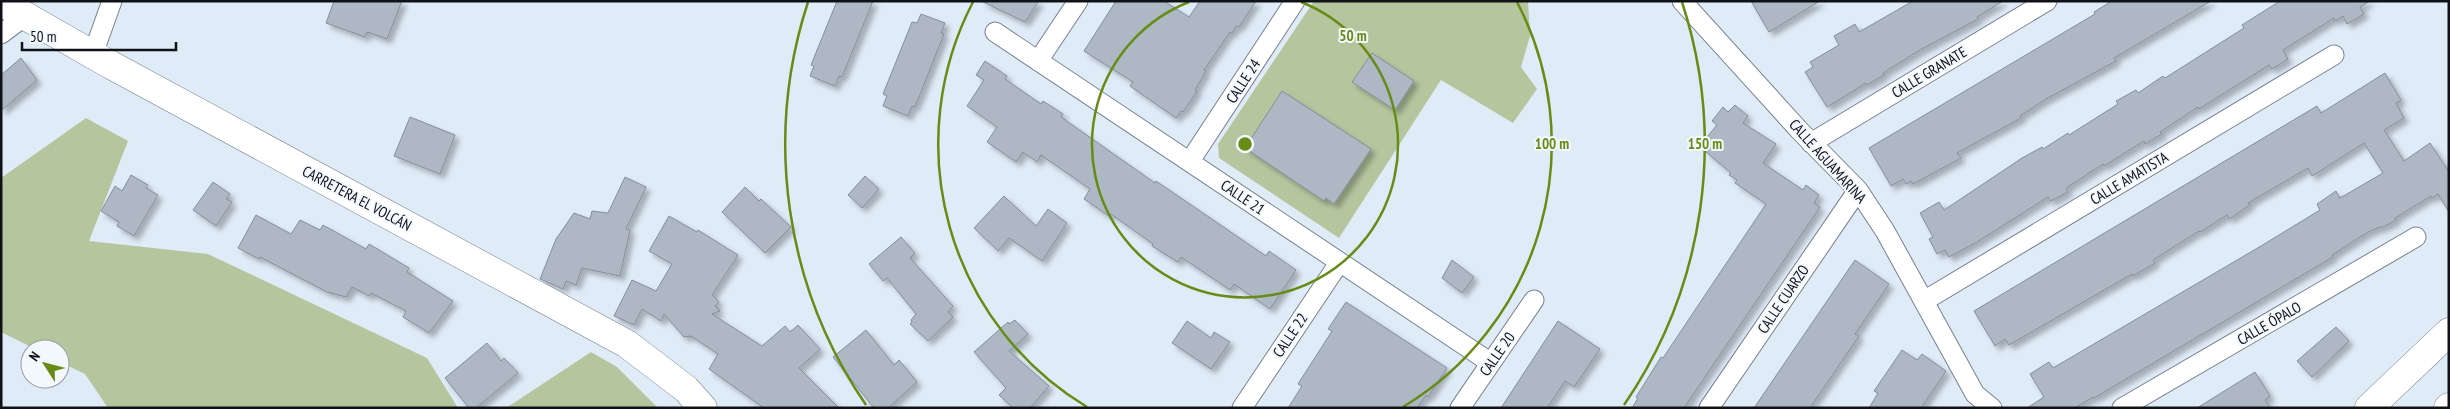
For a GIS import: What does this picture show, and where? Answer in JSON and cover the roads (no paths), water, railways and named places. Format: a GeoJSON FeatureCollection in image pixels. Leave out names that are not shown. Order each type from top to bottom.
{"type":"FeatureCollection","features":[{"type":"Feature","properties":{"kind":"street"},"geometry":{"type":"LineString","coordinates":[[93,54],[112,1]]}},
{"type":"Feature","properties":{"kind":"street"},"geometry":{"type":"LineString","coordinates":[[1038,61],[1078,1]]}},
{"type":"Feature","properties":{"kind":"street","name":"CALLE 24"},"geometry":{"type":"LineString","coordinates":[[1190,161],[1296,1]]}},
{"type":"Feature","properties":{"kind":"street","name":"CALLE AGUAMARINA"},"geometry":{"type":"LineString","coordinates":[[1682,1],[1811,143],[1858,190],[1885,231],[1924,301],[1970,401]]}},
{"type":"Feature","properties":{"kind":"street","name":"CALLE GRANATE"},"geometry":{"type":"LineString","coordinates":[[1811,143],[2047,1]]}},
{"type":"Feature","properties":{"kind":"street","name":"CARRETERA EL VOLCÁN"},"geometry":{"type":"LineString","coordinates":[[1,2],[93,54],[627,344],[686,389],[702,408]]}},
{"type":"Feature","properties":{"kind":"street"},"geometry":{"type":"LineString","coordinates":[[1,34],[25,16]]}},
{"type":"Feature","properties":{"kind":"street","name":"CALLE 21"},"geometry":{"type":"LineString","coordinates":[[995,32],[1491,362]]}},
{"type":"Feature","properties":{"kind":"street","name":"CALLE AMATISTA"},"geometry":{"type":"LineString","coordinates":[[1924,301],[2334,55]]}},
{"type":"Feature","properties":{"kind":"street","name":"CALLE CUARZO"},"geometry":{"type":"LineString","coordinates":[[1709,408],[1858,190]]}},
{"type":"Feature","properties":{"kind":"street","name":"CALLE ÓPALO"},"geometry":{"type":"LineString","coordinates":[[2122,408],[2416,238]]}},
{"type":"Feature","properties":{"kind":"street","name":"CALLE 22"},"geometry":{"type":"LineString","coordinates":[[1242,408],[1339,262]]}},
{"type":"Feature","properties":{"kind":"street","name":"CALLE 20"},"geometry":{"type":"LineString","coordinates":[[1460,408],[1534,300]]}},
{"type":"Feature","properties":{"kind":"street"},"geometry":{"type":"LineString","coordinates":[[2369,408],[2449,332]]}},
{"type":"Feature","properties":{"kind":"street"},"geometry":{"type":"LineString","coordinates":[[1970,401],[1992,408]]}}]}
